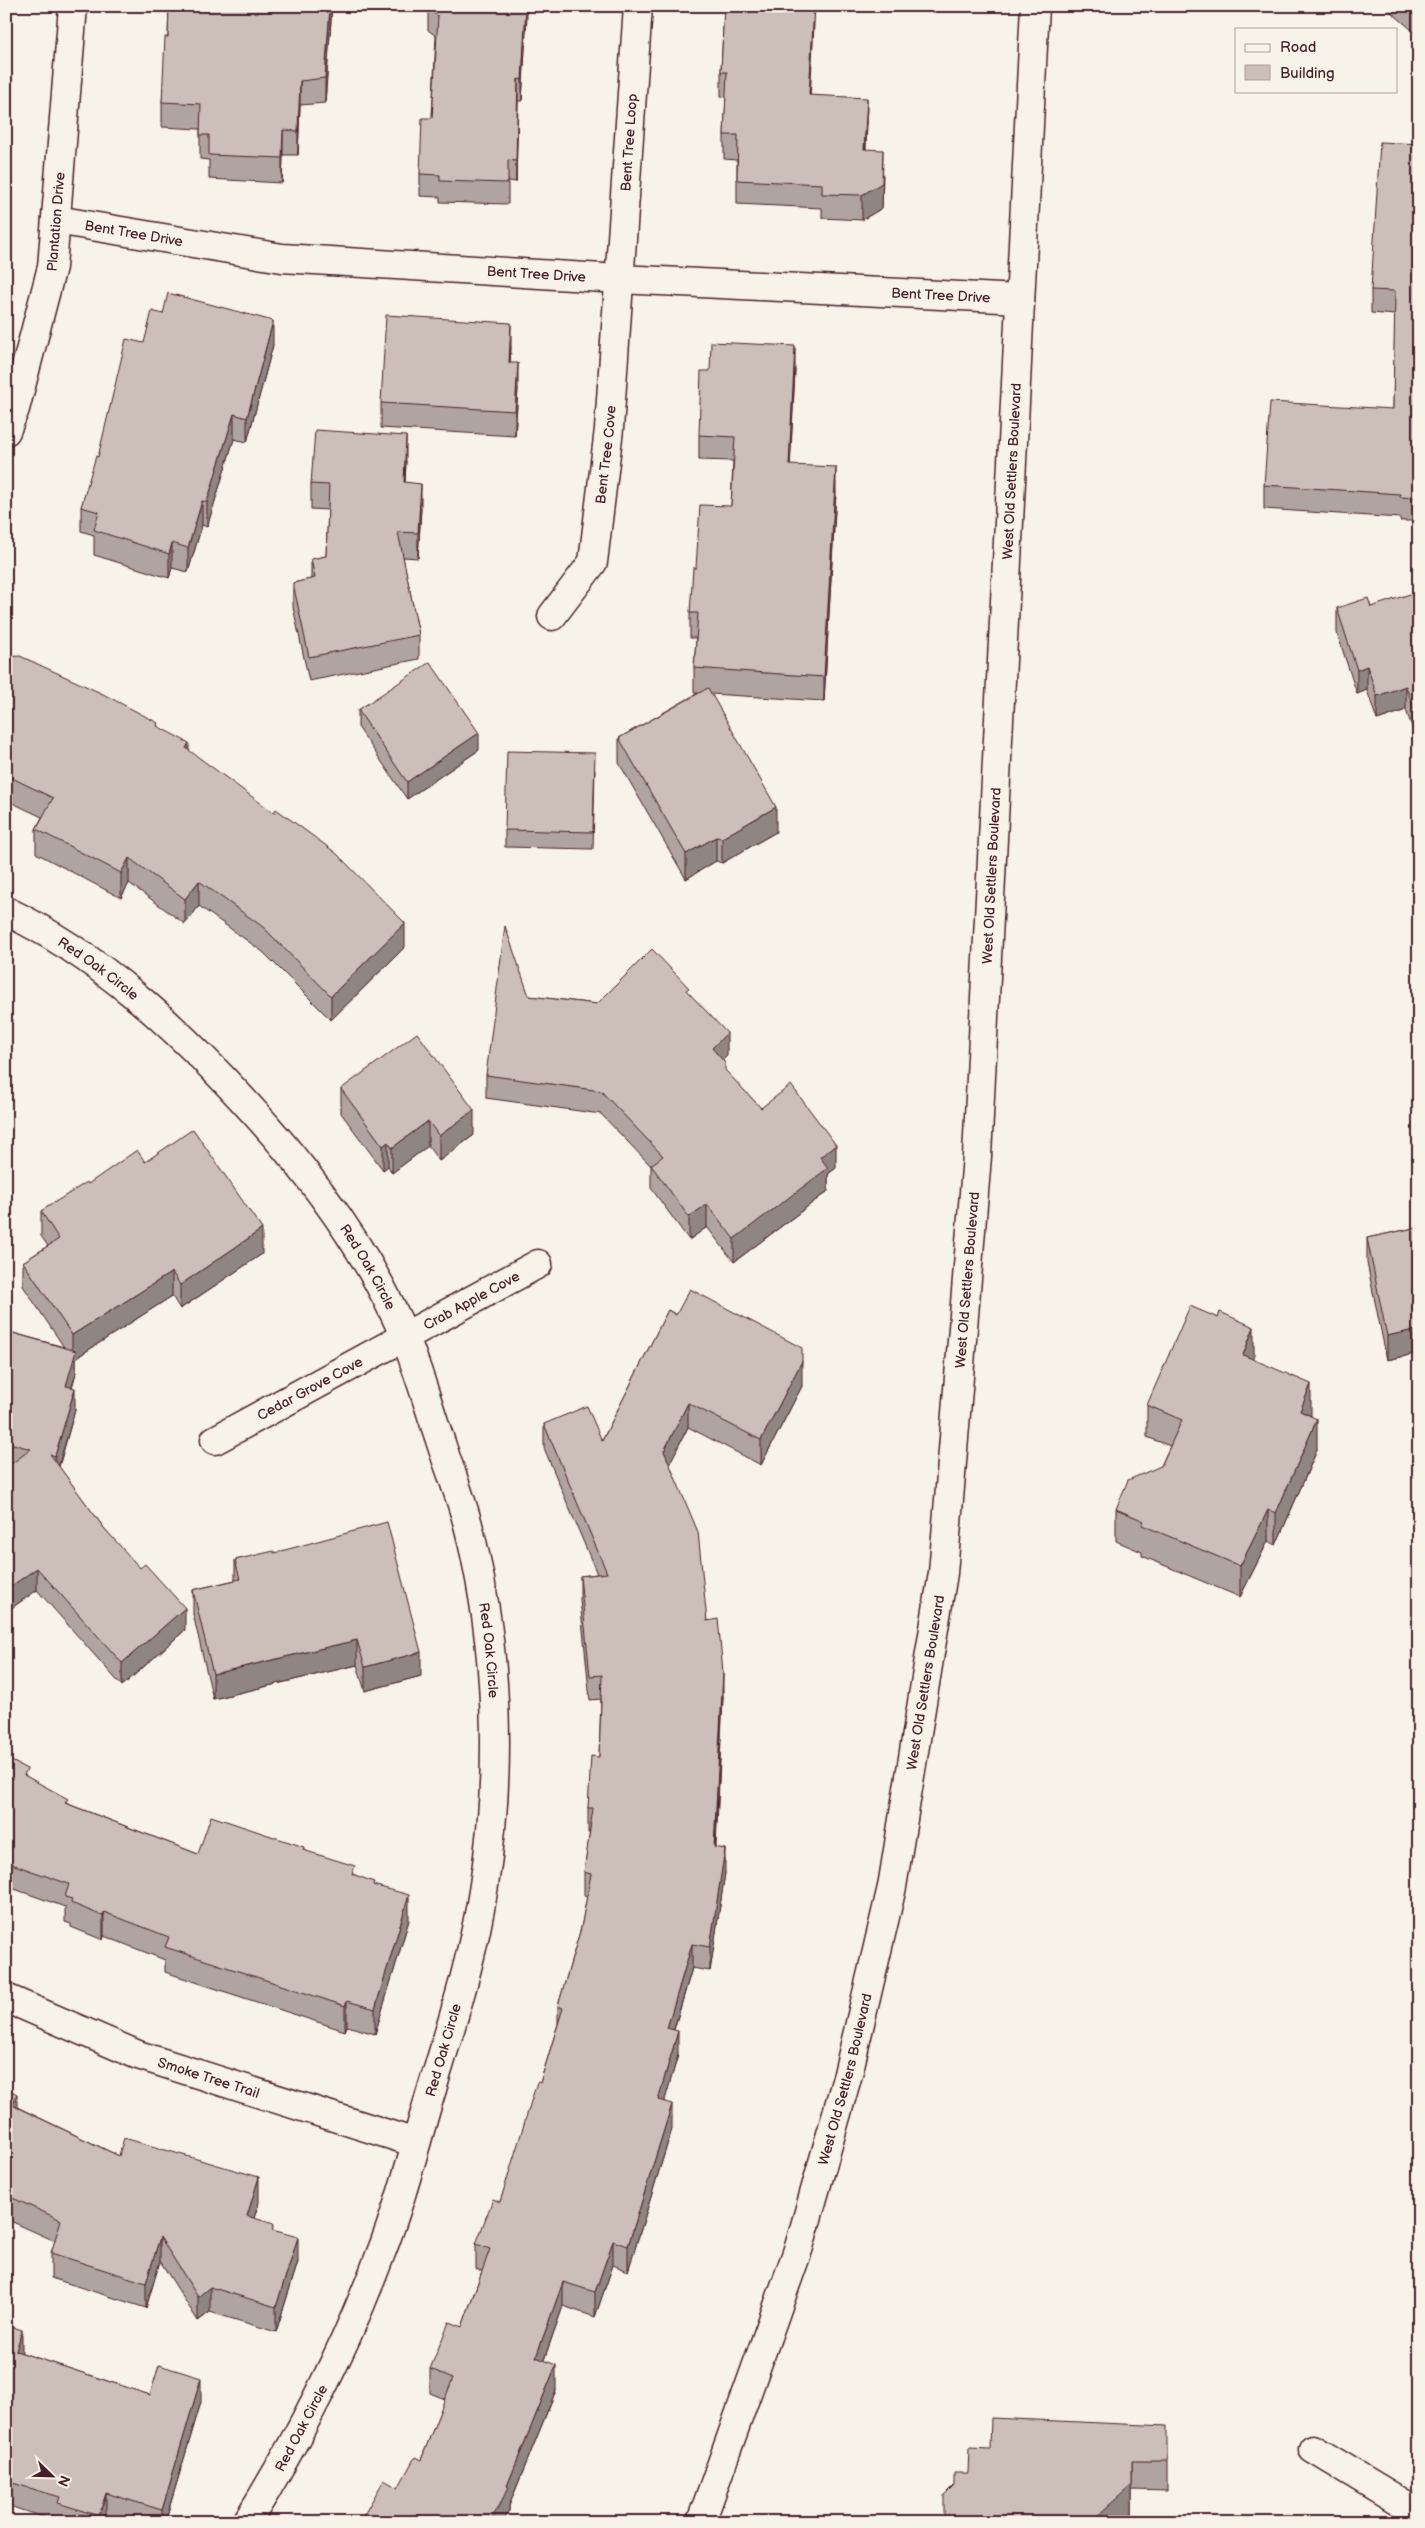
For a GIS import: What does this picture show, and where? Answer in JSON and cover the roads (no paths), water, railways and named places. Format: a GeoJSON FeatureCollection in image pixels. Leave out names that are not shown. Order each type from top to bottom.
{"type":"FeatureCollection","features":[{"type":"Feature","properties":{"kind":"street","name":"Plantation Drive"},"geometry":{"type":"LineString","coordinates":[[6,431],[15,410],[52,267],[73,6]]}},
{"type":"Feature","properties":{"kind":"street","name":"Bent Tree Loop"},"geometry":{"type":"LineString","coordinates":[[620,280],[638,6]]}},
{"type":"Feature","properties":{"kind":"street","name":"West Old Settlers Boulevard"},"geometry":{"type":"LineString","coordinates":[[701,2522],[799,2246],[848,2074],[892,1887],[943,1573],[977,1156],[1035,6]]}},
{"type":"Feature","properties":{"kind":"street","name":"Bent Tree Drive"},"geometry":{"type":"LineString","coordinates":[[56,220],[282,258],[620,280],[1020,299]]}},
{"type":"Feature","properties":{"kind":"street","name":"Bent Tree Cove"},"geometry":{"type":"LineString","coordinates":[[552,616],[593,562],[609,429],[620,280]]}},
{"type":"Feature","properties":{"kind":"street","name":"Red Oak Circle"},"geometry":{"type":"LineString","coordinates":[[6,911],[78,954],[138,998],[194,1047],[270,1128],[318,1190],[354,1242],[405,1338],[470,1532],[485,1609],[493,1670],[496,1738],[488,1857],[474,1940],[416,2143],[380,2256],[337,2360],[285,2461],[246,2522]]}},
{"type":"Feature","properties":{"kind":"street","name":"Crab Apple Cove"},"geometry":{"type":"LineString","coordinates":[[405,1338],[538,1264]]}},
{"type":"Feature","properties":{"kind":"street","name":"Cedar Grove Cove"},"geometry":{"type":"LineString","coordinates":[[215,1440],[405,1338]]}},
{"type":"Feature","properties":{"kind":"street","name":"Smoke Tree Trail"},"geometry":{"type":"LineString","coordinates":[[6,1998],[138,2055],[416,2143]]}},
{"type":"Feature","properties":{"kind":"street"},"geometry":{"type":"LineString","coordinates":[[1313,2450],[1419,2513]]}}]}
